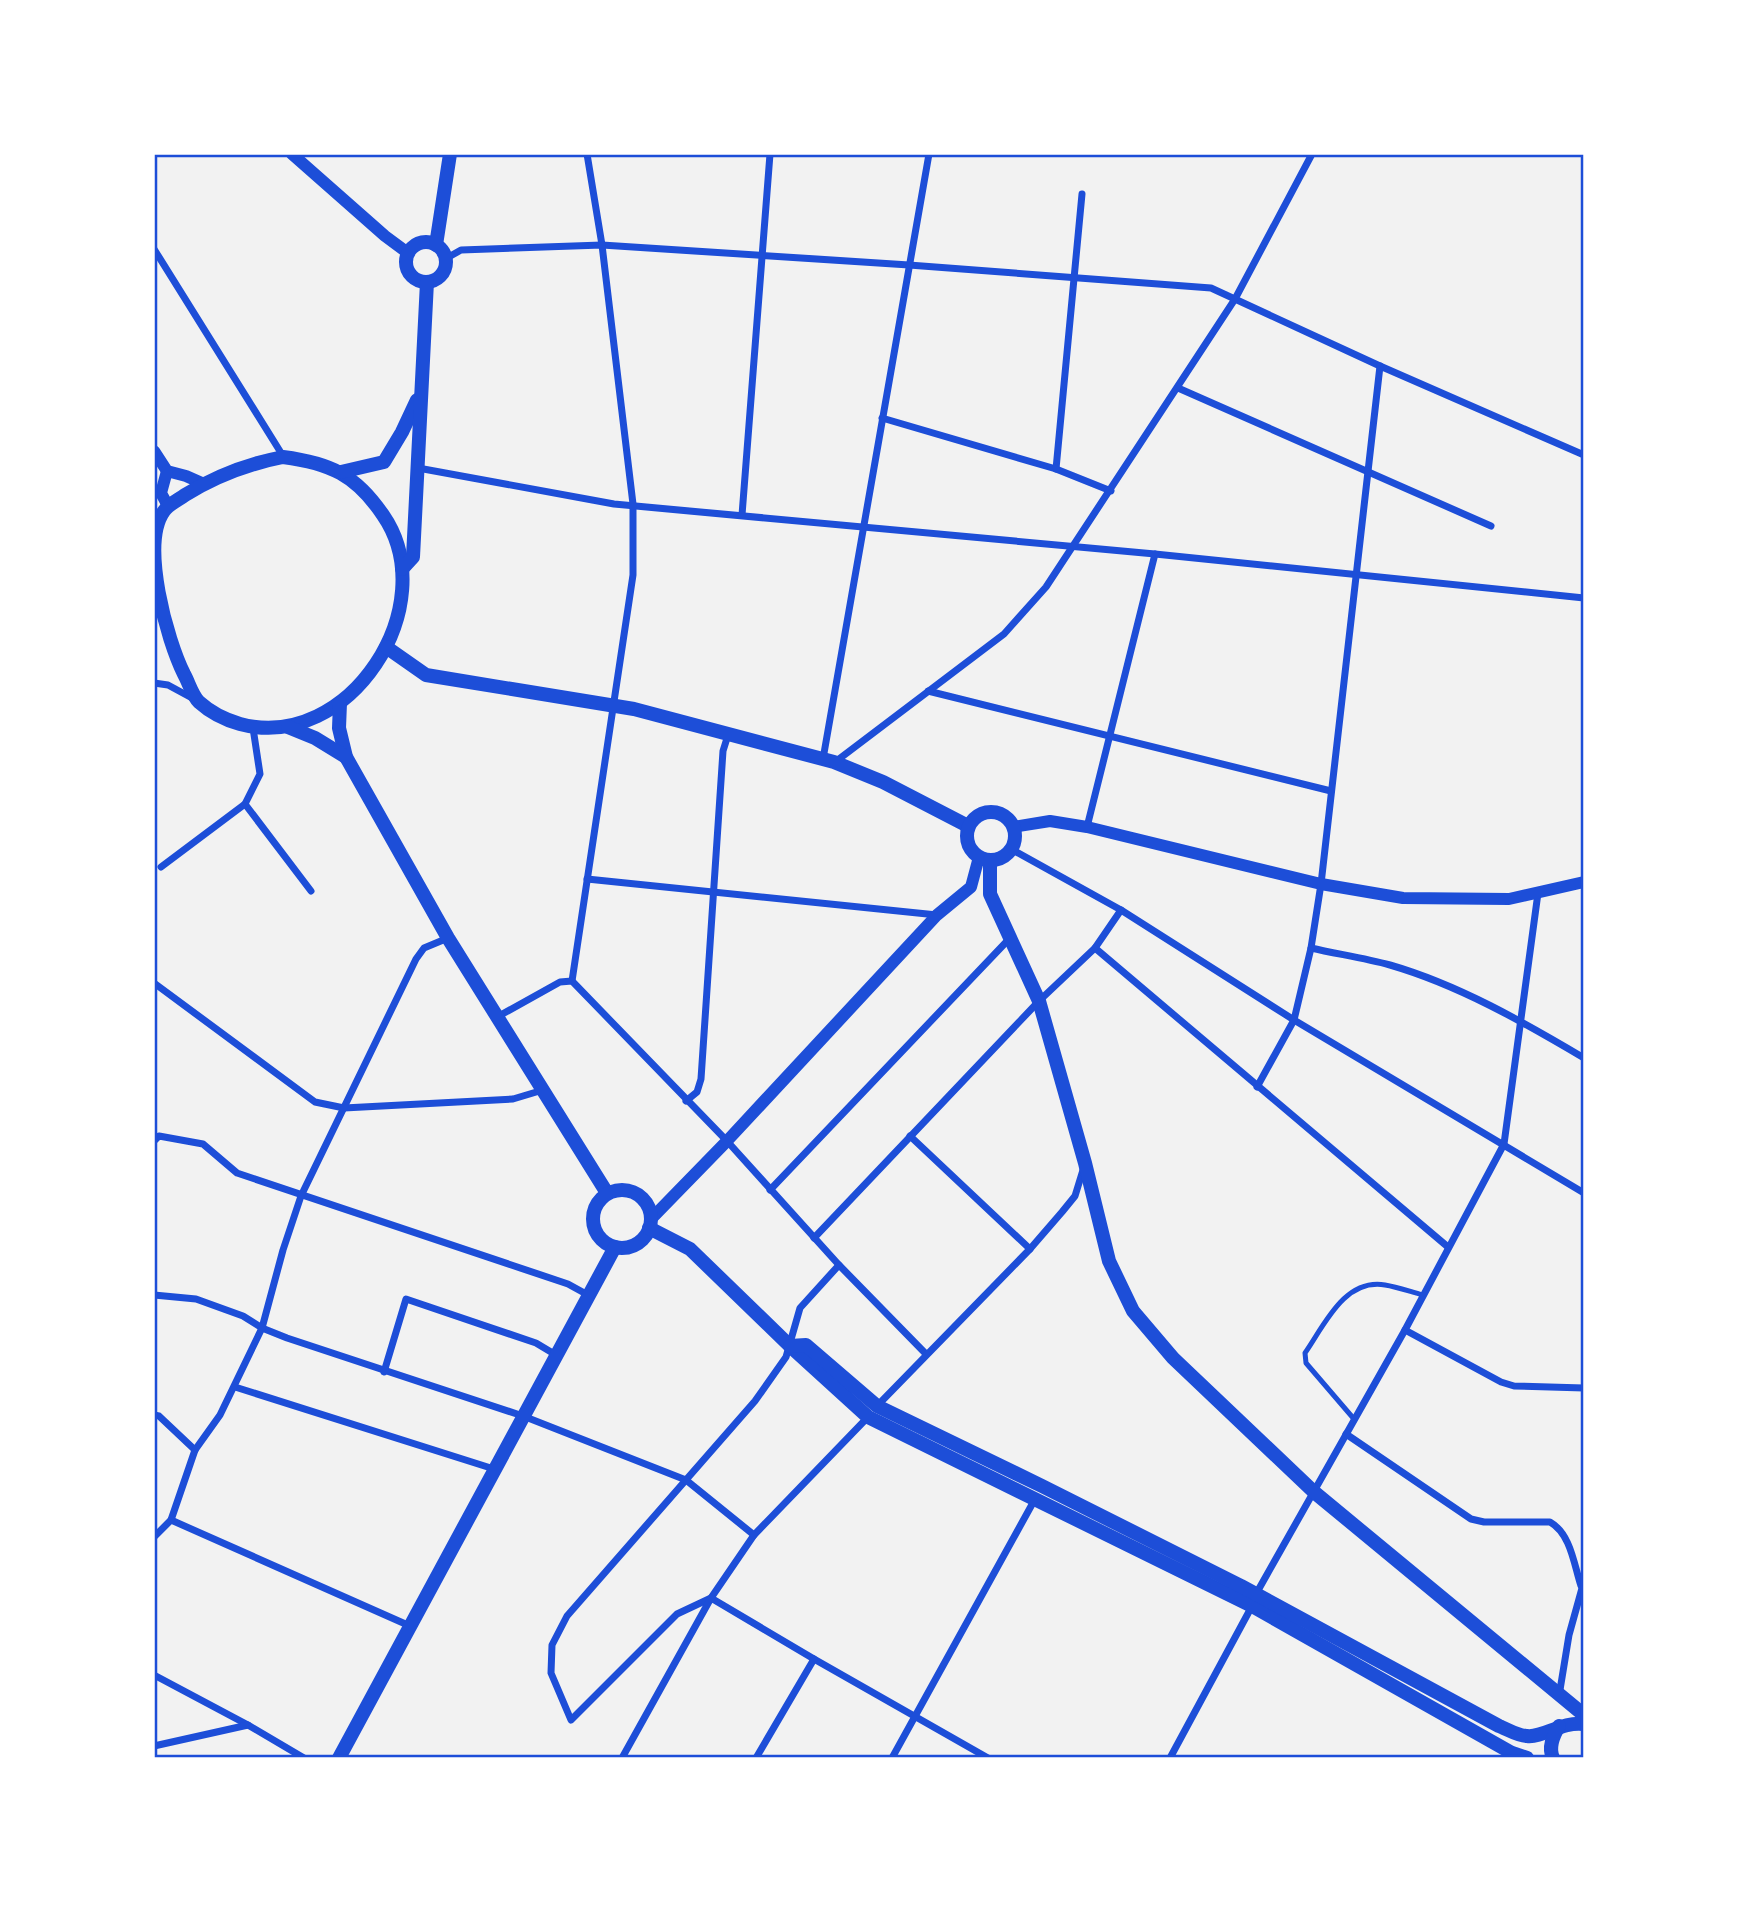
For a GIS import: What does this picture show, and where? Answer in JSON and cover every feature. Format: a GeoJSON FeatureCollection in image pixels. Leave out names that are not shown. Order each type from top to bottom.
{"type":"FeatureCollection","features":[{"type":"Feature","properties":{"kind":"main road"},"geometry":{"type":"LineString","coordinates":[[436,245],[423,243],[408,253],[406,260],[409,273],[420,281],[427,282],[439,277],[446,265],[445,258],[436,245],[450,154]]}},
{"type":"Feature","properties":{"kind":"main road"},"geometry":{"type":"LineString","coordinates":[[402,569],[413,557],[427,282]]}},
{"type":"Feature","properties":{"kind":"main road"},"geometry":{"type":"LineString","coordinates":[[341,472],[384,462],[420,394]]}},
{"type":"Feature","properties":{"kind":"main road"},"geometry":{"type":"LineString","coordinates":[[283,457],[313,461],[341,472],[369,493],[392,528],[402,569],[402,590],[397,620],[386,647],[373,670],[340,703],[317,717],[288,727],[253,728],[232,722],[211,711],[198,700],[179,664],[158,593],[155,548],[160,505],[257,462],[283,457]]}},
{"type":"Feature","properties":{"kind":"main road"},"geometry":{"type":"LineString","coordinates":[[386,647],[426,675],[614,705],[828,761],[883,782],[968,826]]}},
{"type":"Feature","properties":{"kind":"main road"},"geometry":{"type":"LineString","coordinates":[[340,703],[339,728],[345,757],[448,938],[607,1193]]}},
{"type":"Feature","properties":{"kind":"main road"},"geometry":{"type":"LineString","coordinates":[[288,727],[315,738],[345,757]]}},
{"type":"Feature","properties":{"kind":"main road"},"geometry":{"type":"LineString","coordinates":[[988,811],[1004,815],[1013,827],[1015,835],[1006,855],[984,859],[973,853],[966,840],[968,826],[980,814],[988,811]]}},
{"type":"Feature","properties":{"kind":"main road"},"geometry":{"type":"LineString","coordinates":[[984,859],[990,894],[1039,1001],[1085,1163],[1109,1261],[1133,1311],[1174,1358],[1314,1492],[1584,1715]]}},
{"type":"Feature","properties":{"kind":"main road"},"geometry":{"type":"LineString","coordinates":[[633,1191],[646,1203],[650,1223],[646,1234],[636,1244],[615,1247],[600,1238],[593,1223],[595,1206],[607,1193],[633,1191]]}},
{"type":"Feature","properties":{"kind":"main road"},"geometry":{"type":"LineString","coordinates":[[650,1223],[690,1249],[790,1346],[806,1345],[872,1412],[1039,1492],[1499,1726],[1528,1737],[1559,1726],[1584,1724]]}},
{"type":"Feature","properties":{"kind":"main road"},"geometry":{"type":"LineString","coordinates":[[339,1758],[615,1247]]}},
{"type":"Feature","properties":{"kind":"main road"},"geometry":{"type":"LineString","coordinates":[[1254,1600],[1510,1756],[1527,1758]]}},
{"type":"Feature","properties":{"kind":"main road"},"geometry":{"type":"LineString","coordinates":[[1553,1758],[1552,1737],[1559,1726]]}},
{"type":"Feature","properties":{"kind":"street"},"geometry":{"type":"LineString","coordinates":[[292,154],[353,209],[408,253]]}},
{"type":"Feature","properties":{"kind":"street"},"geometry":{"type":"LineString","coordinates":[[572,981],[633,575],[633,504],[602,245],[587,154]]}},
{"type":"Feature","properties":{"kind":"street"},"geometry":{"type":"LineString","coordinates":[[743,515],[770,154]]}},
{"type":"Feature","properties":{"kind":"street"},"geometry":{"type":"LineString","coordinates":[[828,761],[882,418],[929,154]]}},
{"type":"Feature","properties":{"kind":"street"},"geometry":{"type":"LineString","coordinates":[[828,761],[1004,634],[1046,587],[1235,299],[1312,154]]}},
{"type":"Feature","properties":{"kind":"street"},"geometry":{"type":"LineString","coordinates":[[1056,469],[1082,194]]}},
{"type":"Feature","properties":{"kind":"street"},"geometry":{"type":"LineString","coordinates":[[445,258],[461,250],[602,245],[1211,288],[1380,366],[1584,455]]}},
{"type":"Feature","properties":{"kind":"street"},"geometry":{"type":"LineString","coordinates":[[154,249],[283,457]]}},
{"type":"Feature","properties":{"kind":"street"},"geometry":{"type":"LineString","coordinates":[[1257,1087],[1294,1020],[1311,948],[1321,884],[1380,366]]}},
{"type":"Feature","properties":{"kind":"street"},"geometry":{"type":"LineString","coordinates":[[1178,388],[1491,526]]}},
{"type":"Feature","properties":{"kind":"street"},"geometry":{"type":"LineString","coordinates":[[882,418],[1056,469],[1111,491]]}},
{"type":"Feature","properties":{"kind":"street"},"geometry":{"type":"LineString","coordinates":[[154,451],[167,471],[204,484]]}},
{"type":"Feature","properties":{"kind":"street"},"geometry":{"type":"LineString","coordinates":[[418,468],[614,504],[1155,554],[1584,598]]}},
{"type":"Feature","properties":{"kind":"street"},"geometry":{"type":"LineString","coordinates":[[160,505],[167,471]]}},
{"type":"Feature","properties":{"kind":"street"},"geometry":{"type":"LineString","coordinates":[[1087,827],[1155,554]]}},
{"type":"Feature","properties":{"kind":"street"},"geometry":{"type":"LineString","coordinates":[[154,683],[168,685],[198,700]]}},
{"type":"Feature","properties":{"kind":"street"},"geometry":{"type":"LineString","coordinates":[[928,691],[1331,791]]}},
{"type":"Feature","properties":{"kind":"street"},"geometry":{"type":"LineString","coordinates":[[161,867],[245,804],[260,774],[253,728]]}},
{"type":"Feature","properties":{"kind":"street"},"geometry":{"type":"LineString","coordinates":[[686,1101],[697,1092],[701,1079],[723,751],[728,735]]}},
{"type":"Feature","properties":{"kind":"street"},"geometry":{"type":"LineString","coordinates":[[245,804],[312,891]]}},
{"type":"Feature","properties":{"kind":"street"},"geometry":{"type":"LineString","coordinates":[[1013,827],[1050,821],[1087,827],[1321,884],[1403,898],[1509,899],[1584,882]]}},
{"type":"Feature","properties":{"kind":"street"},"geometry":{"type":"LineString","coordinates":[[1011,849],[1121,910],[1294,1020],[1584,1192]]}},
{"type":"Feature","properties":{"kind":"street"},"geometry":{"type":"LineString","coordinates":[[650,1223],[937,915],[971,887],[984,859]]}},
{"type":"Feature","properties":{"kind":"street"},"geometry":{"type":"LineString","coordinates":[[587,879],[937,915]]}},
{"type":"Feature","properties":{"kind":"street"},"geometry":{"type":"LineString","coordinates":[[1170,1758],[1504,1144],[1538,893]]}},
{"type":"Feature","properties":{"kind":"street"},"geometry":{"type":"LineString","coordinates":[[814,1238],[1039,1001],[1095,948],[1121,910]]}},
{"type":"Feature","properties":{"kind":"street"},"geometry":{"type":"LineString","coordinates":[[154,1536],[171,1520],[195,1450],[220,1415],[262,1328],[301,1196],[416,959],[424,948],[448,938]]}},
{"type":"Feature","properties":{"kind":"street"},"geometry":{"type":"LineString","coordinates":[[770,1190],[1010,938]]}},
{"type":"Feature","properties":{"kind":"street"},"geometry":{"type":"LineString","coordinates":[[1095,948],[1448,1247]]}},
{"type":"Feature","properties":{"kind":"street"},"geometry":{"type":"LineString","coordinates":[[1311,948],[1391,966],[1445,985],[1521,1021],[1584,1058]]}},
{"type":"Feature","properties":{"kind":"street"},"geometry":{"type":"LineString","coordinates":[[497,1017],[560,982],[572,981]]}},
{"type":"Feature","properties":{"kind":"street"},"geometry":{"type":"LineString","coordinates":[[572,981],[727,1141],[839,1265],[926,1354]]}},
{"type":"Feature","properties":{"kind":"street"},"geometry":{"type":"LineString","coordinates":[[154,983],[315,1102],[344,1108],[513,1099],[544,1090]]}},
{"type":"Feature","properties":{"kind":"street"},"geometry":{"type":"LineString","coordinates":[[154,1141],[159,1136],[203,1144],[237,1173],[568,1284],[589,1295]]}},
{"type":"Feature","properties":{"kind":"street"},"geometry":{"type":"LineString","coordinates":[[910,1136],[1030,1249]]}},
{"type":"Feature","properties":{"kind":"street"},"geometry":{"type":"LineString","coordinates":[[622,1758],[712,1598],[754,1535],[1030,1249],[1074,1196],[1085,1163]]}},
{"type":"Feature","properties":{"kind":"street"},"geometry":{"type":"LineString","coordinates":[[712,1598],[677,1614],[571,1720],[551,1673],[552,1645],[567,1616],[755,1401],[786,1357],[800,1308],[839,1265]]}},
{"type":"Feature","properties":{"kind":"street"},"geometry":{"type":"LineString","coordinates":[[154,1295],[197,1299],[243,1315],[262,1328],[384,1372],[523,1416],[686,1480],[754,1535]]}},
{"type":"Feature","properties":{"kind":"street"},"geometry":{"type":"LineString","coordinates":[[384,1372],[406,1299],[536,1343],[556,1355]]}},
{"type":"Feature","properties":{"kind":"street"},"geometry":{"type":"LineString","coordinates":[[1405,1330],[1501,1382],[1514,1386],[1584,1388]]}},
{"type":"Feature","properties":{"kind":"street"},"geometry":{"type":"LineString","coordinates":[[234,1387],[495,1470]]}},
{"type":"Feature","properties":{"kind":"street"},"geometry":{"type":"LineString","coordinates":[[154,1415],[159,1416],[195,1450]]}},
{"type":"Feature","properties":{"kind":"street"},"geometry":{"type":"LineString","coordinates":[[1346,1434],[1471,1519],[1484,1522],[1550,1522],[1559,1527],[1566,1538],[1583,1583],[1569,1634],[1559,1696]]}},
{"type":"Feature","properties":{"kind":"street"},"geometry":{"type":"LineString","coordinates":[[892,1758],[1039,1492]]}},
{"type":"Feature","properties":{"kind":"street"},"geometry":{"type":"LineString","coordinates":[[171,1520],[410,1626]]}},
{"type":"Feature","properties":{"kind":"street"},"geometry":{"type":"LineString","coordinates":[[712,1598],[814,1660],[988,1758]]}},
{"type":"Feature","properties":{"kind":"street"},"geometry":{"type":"LineString","coordinates":[[756,1758],[814,1660]]}},
{"type":"Feature","properties":{"kind":"street"},"geometry":{"type":"LineString","coordinates":[[154,1675],[304,1758]]}},
{"type":"Feature","properties":{"kind":"street"},"geometry":{"type":"LineString","coordinates":[[154,1746],[248,1725]]}},
{"type":"Feature","properties":{"kind":"street"},"geometry":{"type":"LineString","coordinates":[[1510,1756],[1528,1737]]}},
{"type":"Feature","properties":{"kind":"lane"},"geometry":{"type":"LineString","coordinates":[[1354,1419],[1306,1363],[1305,1353],[1343,1297],[1355,1289],[1382,1284],[1423,1295]]}}]}
